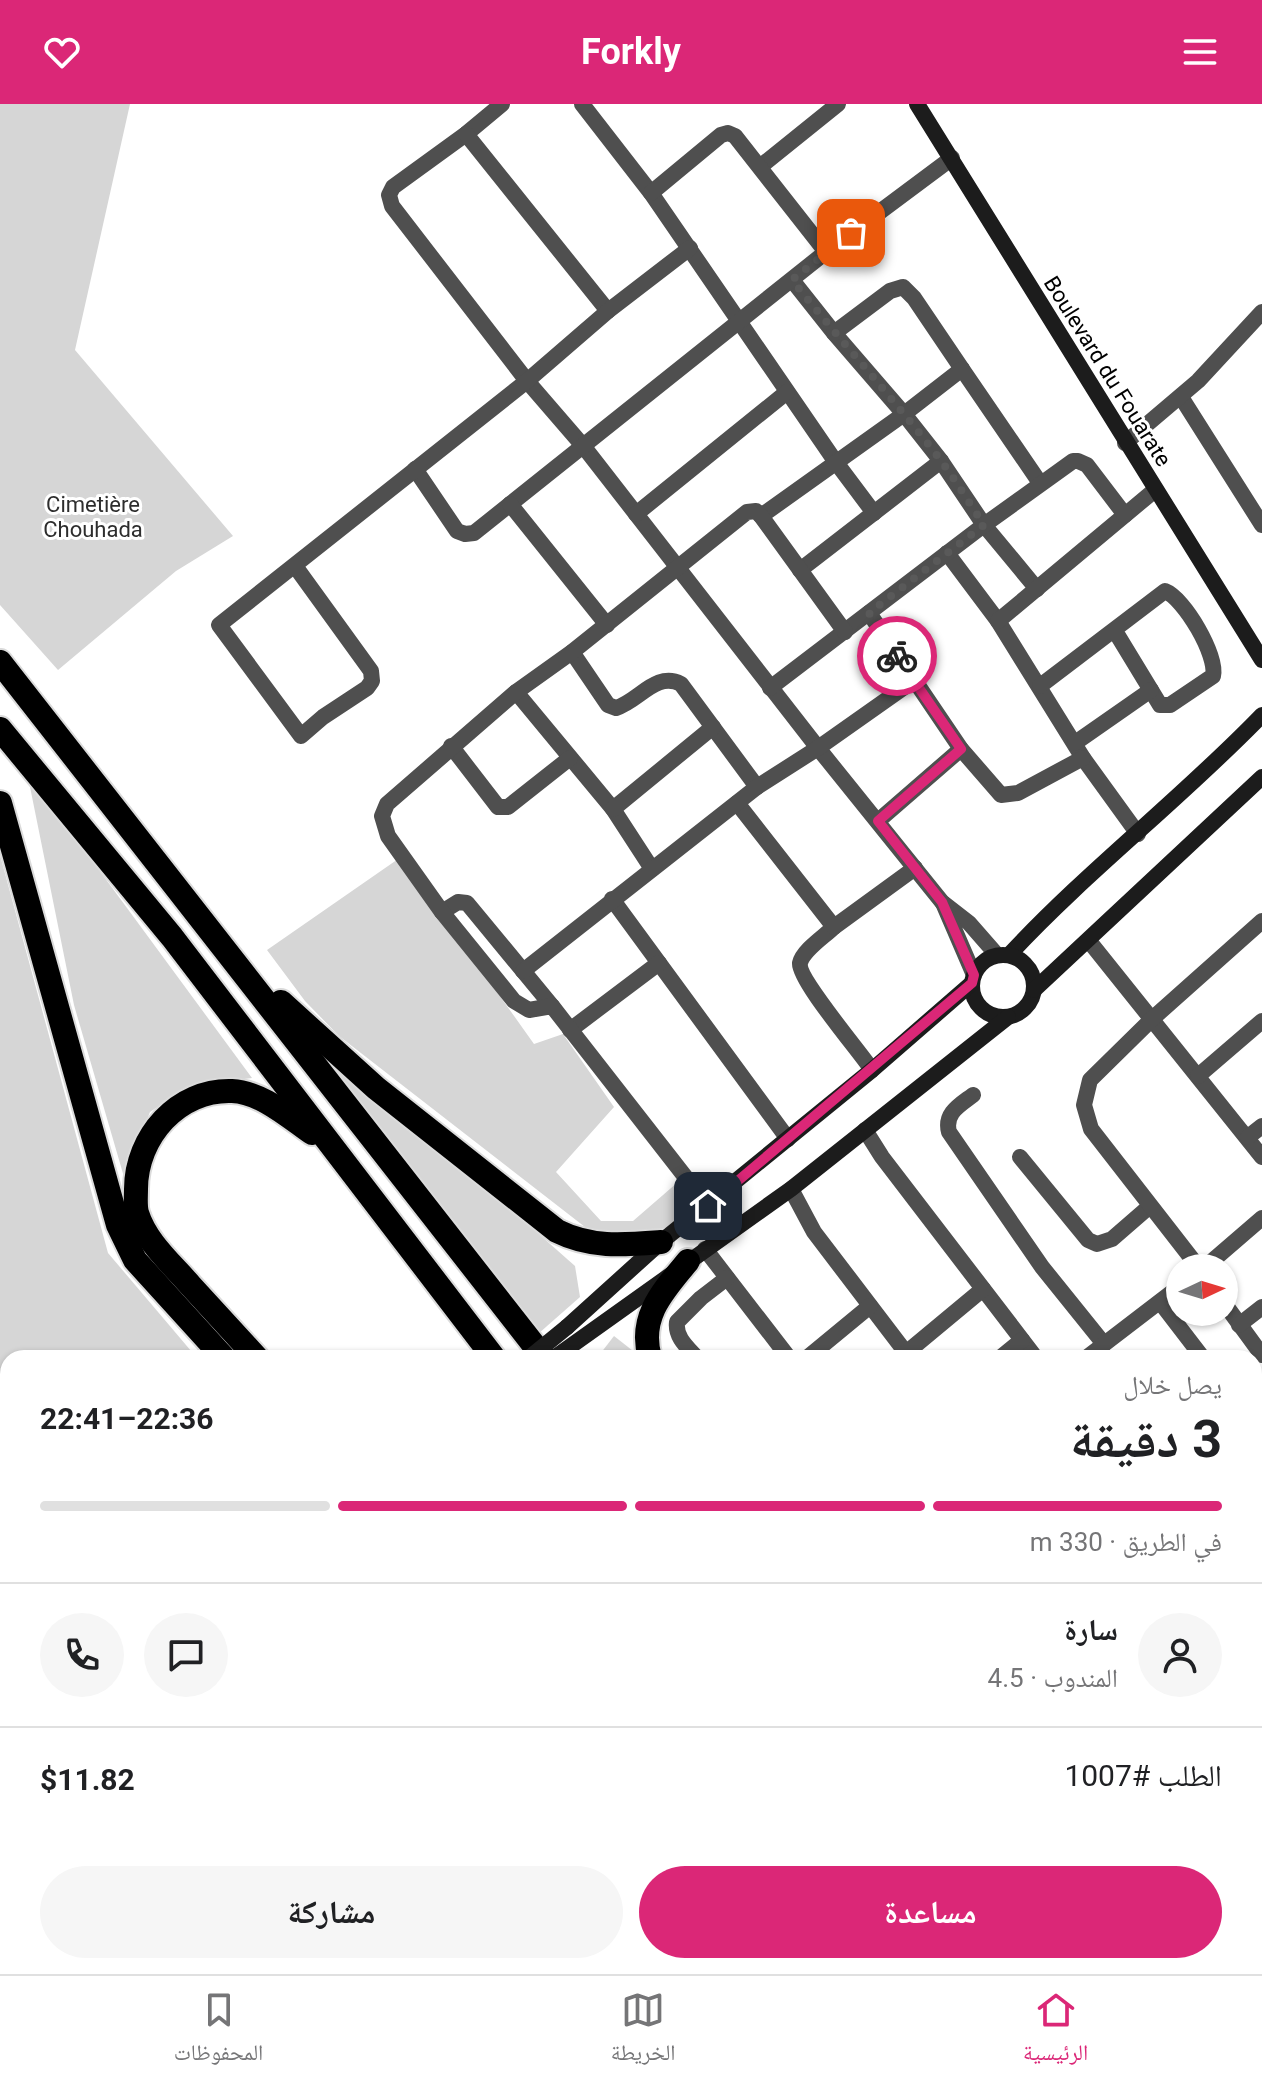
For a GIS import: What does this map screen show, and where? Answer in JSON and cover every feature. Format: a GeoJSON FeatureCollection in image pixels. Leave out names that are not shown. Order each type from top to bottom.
{"type":"FeatureCollection","features":[{"type":"Feature","properties":{"kind":"highway"},"geometry":{"type":"LineString","coordinates":[[0,662],[538,1350]]}},
{"type":"Feature","properties":{"kind":"highway"},"geometry":{"type":"LineString","coordinates":[[0,729],[172,937],[488,1350]]}},
{"type":"Feature","properties":{"kind":"highway"},"geometry":{"type":"LineString","coordinates":[[0,803],[118,1225],[135,1260],[217,1350]]}},
{"type":"Feature","properties":{"kind":"highway"},"geometry":{"type":"LineString","coordinates":[[204,921],[286,1007],[376,1088],[557,1231],[577,1241],[596,1245],[661,1242]]}},
{"type":"Feature","properties":{"kind":"highway"},"geometry":{"type":"LineString","coordinates":[[250,1350],[148,1238],[136,1211],[136,1177],[146,1146],[161,1120],[186,1102],[208,1093],[233,1091],[253,1096],[329,1144]]}},
{"type":"Feature","properties":{"kind":"highway"},"geometry":{"type":"LineString","coordinates":[[648,1350],[648,1318],[659,1295],[697,1255]]}},
{"type":"Feature","properties":{"kind":"main road","name":"Boulevard du Fouarate"},"geometry":{"type":"LineString","coordinates":[[917,104],[1262,660]]}},
{"type":"Feature","properties":{"kind":"main road"},"geometry":{"type":"LineString","coordinates":[[560,1350],[570,1335],[661,1242],[872,1070],[973,979],[979,966],[1003,955],[1049,915],[1213,766],[1262,715]]}},
{"type":"Feature","properties":{"kind":"main road"},"geometry":{"type":"LineString","coordinates":[[543,1350],[697,1255],[791,1189],[1008,1017],[1025,1008],[1034,990],[1262,777]]}},
{"type":"Feature","properties":{"kind":"main road"},"geometry":{"type":"LineString","coordinates":[[1003,955],[1020,960],[1028,968],[1034,990]]}},
{"type":"Feature","properties":{"kind":"main road"},"geometry":{"type":"LineString","coordinates":[[973,979],[978,1005],[997,1017],[1008,1017]]}},
{"type":"Feature","properties":{"kind":"street"},"geometry":{"type":"LineString","coordinates":[[502,104],[393,187],[389,195],[392,206],[527,381],[584,447],[770,688],[942,902],[1003,955]]}},
{"type":"Feature","properties":{"kind":"street"},"geometry":{"type":"LineString","coordinates":[[582,104],[651,193],[874,513]]}},
{"type":"Feature","properties":{"kind":"street"},"geometry":{"type":"LineString","coordinates":[[761,166],[838,104]]}},
{"type":"Feature","properties":{"kind":"street"},"geometry":{"type":"LineString","coordinates":[[651,193],[721,135],[728,133],[735,136],[761,166],[826,252]]}},
{"type":"Feature","properties":{"kind":"street"},"geometry":{"type":"LineString","coordinates":[[466,134],[608,311]]}},
{"type":"Feature","properties":{"kind":"street"},"geometry":{"type":"LineString","coordinates":[[415,469],[457,531],[474,533],[826,252],[952,158]]}},
{"type":"Feature","properties":{"kind":"street"},"geometry":{"type":"LineString","coordinates":[[295,566],[371,671],[372,681],[367,688],[323,717],[301,736],[219,625],[690,248]]}},
{"type":"Feature","properties":{"kind":"street"},"geometry":{"type":"LineString","coordinates":[[792,280],[904,414],[941,461],[984,525],[1037,589]]}},
{"type":"Feature","properties":{"kind":"street"},"geometry":{"type":"LineString","coordinates":[[834,333],[890,291],[903,287],[914,298],[1040,483]]}},
{"type":"Feature","properties":{"kind":"street"},"geometry":{"type":"LineString","coordinates":[[1125,443],[1181,397],[1262,312]]}},
{"type":"Feature","properties":{"kind":"street"},"geometry":{"type":"LineString","coordinates":[[761,516],[962,369]]}},
{"type":"Feature","properties":{"kind":"street"},"geometry":{"type":"LineString","coordinates":[[636,514],[787,392]]}},
{"type":"Feature","properties":{"kind":"street"},"geometry":{"type":"LineString","coordinates":[[1181,397],[1262,525]]}},
{"type":"Feature","properties":{"kind":"street"},"geometry":{"type":"LineString","coordinates":[[800,570],[941,461]]}},
{"type":"Feature","properties":{"kind":"street"},"geometry":{"type":"LineString","coordinates":[[770,688],[1073,461],[1084,463],[1125,515]]}},
{"type":"Feature","properties":{"kind":"street"},"geometry":{"type":"LineString","coordinates":[[998,621],[1155,490]]}},
{"type":"Feature","properties":{"kind":"street"},"geometry":{"type":"LineString","coordinates":[[510,504],[607,625]]}},
{"type":"Feature","properties":{"kind":"street"},"geometry":{"type":"LineString","coordinates":[[552,1006],[529,1010],[514,1001],[442,912],[388,836],[382,816],[387,804],[516,692],[607,625],[739,516],[752,510],[761,516],[845,632]]}},
{"type":"Feature","properties":{"kind":"street"},"geometry":{"type":"LineString","coordinates":[[947,553],[998,621],[1079,751],[1138,834]]}},
{"type":"Feature","properties":{"kind":"street"},"geometry":{"type":"LineString","coordinates":[[1040,686],[1165,591],[1181,602],[1215,665],[1213,676],[1166,706],[1160,705],[1115,631]]}},
{"type":"Feature","properties":{"kind":"street"},"geometry":{"type":"LineString","coordinates":[[869,613],[961,749],[1001,795],[1009,796],[1030,788],[1151,690]]}},
{"type":"Feature","properties":{"kind":"street"},"geometry":{"type":"LineString","coordinates":[[572,652],[608,705],[616,708],[662,680],[672,679],[681,684],[757,787]]}},
{"type":"Feature","properties":{"kind":"street"},"geometry":{"type":"LineString","coordinates":[[523,971],[757,787],[913,681]]}},
{"type":"Feature","properties":{"kind":"street"},"geometry":{"type":"LineString","coordinates":[[516,692],[613,809],[652,869]]}},
{"type":"Feature","properties":{"kind":"street"},"geometry":{"type":"LineString","coordinates":[[613,809],[713,727]]}},
{"type":"Feature","properties":{"kind":"street"},"geometry":{"type":"LineString","coordinates":[[451,746],[498,807],[503,808],[570,758]]}},
{"type":"Feature","properties":{"kind":"street"},"geometry":{"type":"LineString","coordinates":[[878,821],[961,749]]}},
{"type":"Feature","properties":{"kind":"street"},"geometry":{"type":"LineString","coordinates":[[737,803],[834,927]]}},
{"type":"Feature","properties":{"kind":"street"},"geometry":{"type":"LineString","coordinates":[[872,1070],[802,977],[799,966],[802,958],[834,927],[915,868]]}},
{"type":"Feature","properties":{"kind":"street"},"geometry":{"type":"LineString","coordinates":[[612,899],[788,1139]]}},
{"type":"Feature","properties":{"kind":"street"},"geometry":{"type":"LineString","coordinates":[[442,912],[458,902],[467,903],[552,1006],[708,1206]]}},
{"type":"Feature","properties":{"kind":"street"},"geometry":{"type":"LineString","coordinates":[[942,902],[973,979]]}},
{"type":"Feature","properties":{"kind":"street"},"geometry":{"type":"LineString","coordinates":[[1189,1254],[1091,1129],[1084,1105],[1090,1080],[1152,1019],[1262,921]]}},
{"type":"Feature","properties":{"kind":"street"},"geometry":{"type":"LineString","coordinates":[[1089,941],[1262,1157]]}},
{"type":"Feature","properties":{"kind":"street"},"geometry":{"type":"LineString","coordinates":[[570,1030],[659,963]]}},
{"type":"Feature","properties":{"kind":"street"},"geometry":{"type":"LineString","coordinates":[[1198,1076],[1262,1021]]}},
{"type":"Feature","properties":{"kind":"street"},"geometry":{"type":"LineString","coordinates":[[973,1095],[952,1111],[948,1119],[949,1132],[1042,1267],[1104,1344]]}},
{"type":"Feature","properties":{"kind":"street"},"geometry":{"type":"LineString","coordinates":[[1248,1137],[1262,1126]]}},
{"type":"Feature","properties":{"kind":"street"},"geometry":{"type":"LineString","coordinates":[[865,1130],[882,1157],[1030,1350]]}},
{"type":"Feature","properties":{"kind":"street"},"geometry":{"type":"LineString","coordinates":[[1020,1157],[1088,1240],[1097,1244],[1112,1239],[1150,1206]]}},
{"type":"Feature","properties":{"kind":"street"},"geometry":{"type":"LineString","coordinates":[[791,1189],[814,1232],[903,1350]]}},
{"type":"Feature","properties":{"kind":"street"},"geometry":{"type":"LineString","coordinates":[[1218,1254],[1262,1218]]}},
{"type":"Feature","properties":{"kind":"street"},"geometry":{"type":"LineString","coordinates":[[697,1255],[727,1278],[783,1350]]}},
{"type":"Feature","properties":{"kind":"street"},"geometry":{"type":"LineString","coordinates":[[690,1350],[676,1329],[677,1322],[690,1307],[727,1278]]}},
{"type":"Feature","properties":{"kind":"street"},"geometry":{"type":"LineString","coordinates":[[915,1350],[983,1289]]}},
{"type":"Feature","properties":{"kind":"street"},"geometry":{"type":"LineString","coordinates":[[1096,1350],[1166,1297]]}},
{"type":"Feature","properties":{"kind":"street"},"geometry":{"type":"LineString","coordinates":[[1160,1302],[1197,1350]]}},
{"type":"Feature","properties":{"kind":"street"},"geometry":{"type":"LineString","coordinates":[[817,1350],[870,1306]]}},
{"type":"Feature","properties":{"kind":"street"},"geometry":{"type":"LineString","coordinates":[[1258,1350],[1239,1325],[1262,1307]]}},
{"type":"Feature","properties":{"kind":"street"},"geometry":{"type":"LineString","coordinates":[[1010,1350],[1022,1340]]}},
{"type":"Feature","properties":{"kind":"green space","name":"Cimetière Chouhada"},"geometry":{"type":"Polygon","coordinates":[[[0,104],[130,104],[75,350],[233,536],[176,571],[58,670],[0,605],[0,104]]]}},
{"type":"Feature","properties":{"kind":"green space"},"geometry":{"type":"Polygon","coordinates":[[[27,772],[252,1078],[189,1086],[150,1112],[124,1177],[74,1005],[27,772]]]}},
{"type":"Feature","properties":{"kind":"green space"},"geometry":{"type":"Polygon","coordinates":[[[0,855],[108,1253],[190,1350],[0,1350],[0,855]]]}},
{"type":"Feature","properties":{"kind":"green space"},"geometry":{"type":"Polygon","coordinates":[[[401,857],[534,1044],[563,1034],[614,1107],[556,1172],[601,1221],[633,1221],[678,1182],[697,1206],[671,1227],[621,1237],[594,1234],[339,1036],[305,1001],[267,950],[401,857]]]}},
{"type":"Feature","properties":{"kind":"green space"},"geometry":{"type":"Polygon","coordinates":[[[334,1069],[498,1198],[575,1266],[580,1297],[538,1334],[334,1069]]]}},
{"type":"Feature","properties":{"kind":"green space"},"geometry":{"type":"Polygon","coordinates":[[[614,1336],[632,1350],[603,1350],[614,1336]]]}},
{"type":"Feature","properties":{"kind":"way so far"},"geometry":{"type":"LineString","coordinates":[[851,233],[792,280],[941,461],[984,525],[869,613],[897,656]]}},
{"type":"Feature","properties":{"kind":"route"},"geometry":{"type":"LineString","coordinates":[[708,1206],[972,983],[974,975],[942,902],[878,821],[961,749],[897,656]]}}]}
